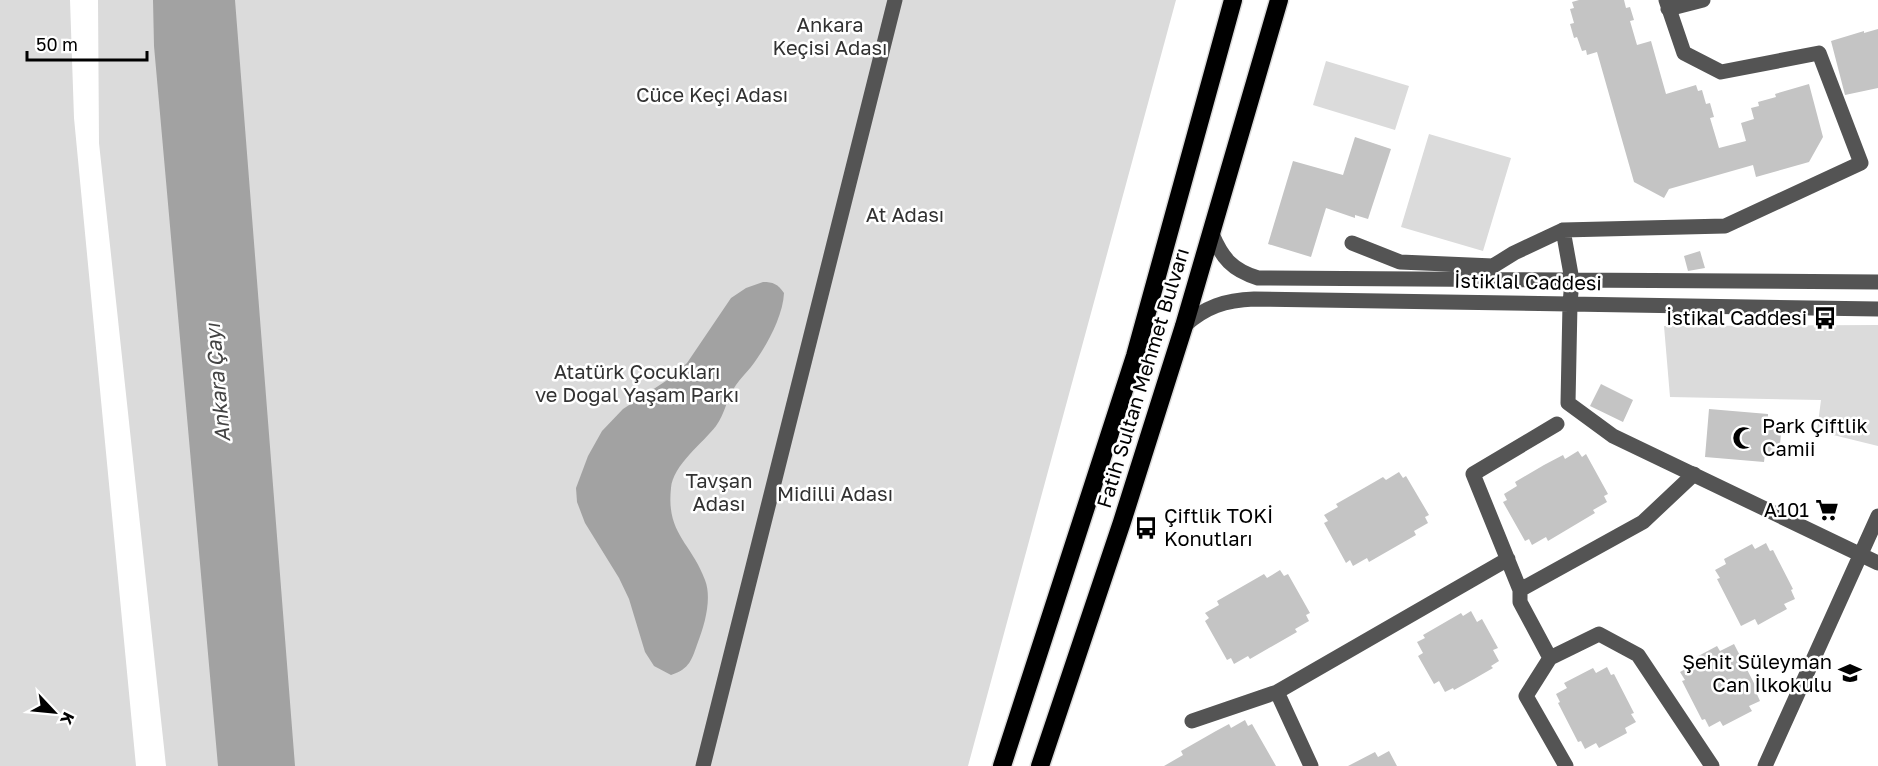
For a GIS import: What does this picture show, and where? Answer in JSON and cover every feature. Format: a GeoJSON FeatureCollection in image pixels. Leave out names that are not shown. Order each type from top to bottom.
{"type":"FeatureCollection","features":[{"type":"Feature","properties":{"kind":"highway","name":"Fatih Sultan Mehmet Bulvarı"},"geometry":{"type":"LineString","coordinates":[[1002,766],[1135,356],[1233,0]]}},
{"type":"Feature","properties":{"kind":"highway","name":"Fatih Sultan Mehmet Bulvarı"},"geometry":{"type":"LineString","coordinates":[[1040,766],[1122,522],[1184,326],[1279,0]]}},
{"type":"Feature","properties":{"kind":"street"},"geometry":{"type":"LineString","coordinates":[[704,766],[895,0]]}},
{"type":"Feature","properties":{"kind":"street"},"geometry":{"type":"LineString","coordinates":[[1352,243],[1400,262],[1493,266],[1514,253],[1563,230],[1725,226],[1861,163],[1819,53],[1721,72],[1684,53],[1667,4],[1703,0]]}},
{"type":"Feature","properties":{"kind":"street"},"geometry":{"type":"LineString","coordinates":[[1563,230],[1572,280],[1568,403],[1613,436],[1878,563]]}},
{"type":"Feature","properties":{"kind":"street","name":"İstiklal Caddesi"},"geometry":{"type":"LineString","coordinates":[[1212,234],[1222,255],[1232,266],[1258,278],[1878,282]]}},
{"type":"Feature","properties":{"kind":"street","name":"İstiklal Caddesi"},"geometry":{"type":"LineString","coordinates":[[1184,326],[1208,309],[1234,299],[1878,309]]}},
{"type":"Feature","properties":{"kind":"street"},"geometry":{"type":"LineString","coordinates":[[1550,658],[1520,602],[1520,590],[1473,474],[1557,424]]}},
{"type":"Feature","properties":{"kind":"street"},"geometry":{"type":"LineString","coordinates":[[1520,590],[1643,522],[1694,474]]}},
{"type":"Feature","properties":{"kind":"street"},"geometry":{"type":"LineString","coordinates":[[1765,766],[1878,516]]}},
{"type":"Feature","properties":{"kind":"street"},"geometry":{"type":"LineString","coordinates":[[1192,721],[1277,692],[1508,559]]}},
{"type":"Feature","properties":{"kind":"street"},"geometry":{"type":"LineString","coordinates":[[1566,766],[1526,696],[1550,658],[1599,634],[1638,655],[1712,766]]}},
{"type":"Feature","properties":{"kind":"street"},"geometry":{"type":"LineString","coordinates":[[1277,692],[1311,766]]}},
{"type":"Feature","properties":{"kind":"green space"},"geometry":{"type":"Polygon","coordinates":[[[0,0],[70,0],[74,118],[136,766],[0,766],[0,0]]]}},
{"type":"Feature","properties":{"kind":"green space","name":"Atatürk Çocukları ve Doğal Yaşam Parkı"},"geometry":{"type":"Polygon","coordinates":[[[98,0],[1176,0],[968,766],[166,766],[99,143],[98,0]]]}},
{"type":"Feature","properties":{"kind":"green space"},"geometry":{"type":"Polygon","coordinates":[[[1326,61],[1409,86],[1395,130],[1313,105],[1326,61]]]}},
{"type":"Feature","properties":{"kind":"green space"},"geometry":{"type":"Polygon","coordinates":[[[1429,134],[1511,158],[1483,251],[1401,227],[1429,134]]]}},
{"type":"Feature","properties":{"kind":"green space"},"geometry":{"type":"Polygon","coordinates":[[[1878,325],[1878,446],[1817,431],[1821,400],[1670,397],[1664,326],[1878,325]]]}},
{"type":"Feature","properties":{"kind":"water","name":"Ankara Çayı"},"geometry":{"type":"Polygon","coordinates":[[[153,0],[235,0],[295,766],[218,766],[154,46],[153,0]]]}},
{"type":"Feature","properties":{"kind":"water"},"geometry":{"type":"Polygon","coordinates":[[[763,282],[775,284],[784,293],[772,332],[756,360],[733,390],[716,426],[683,463],[673,479],[670,504],[672,516],[705,580],[708,603],[701,635],[692,658],[682,670],[671,675],[654,666],[645,652],[629,599],[619,578],[585,523],[577,502],[576,488],[588,456],[602,431],[623,409],[672,377],[687,363],[731,298],[746,288],[763,282]]]}},
{"type":"Feature","properties":{"kind":"building"},"geometry":{"type":"Polygon","coordinates":[[[1624,0],[1626,8],[1630,7],[1634,20],[1630,21],[1637,45],[1651,41],[1666,94],[1696,85],[1698,91],[1702,90],[1706,104],[1710,103],[1714,117],[1710,118],[1719,148],[1746,141],[1741,123],[1754,119],[1751,108],[1759,106],[1758,102],[1776,97],[1775,94],[1809,84],[1823,137],[1809,162],[1756,177],[1753,165],[1669,189],[1664,198],[1634,182],[1597,52],[1587,55],[1586,50],[1582,51],[1577,37],[1574,38],[1570,24],[1574,23],[1570,9],[1574,8],[1572,2],[1624,0]]]}},
{"type":"Feature","properties":{"kind":"building"},"geometry":{"type":"Polygon","coordinates":[[[1878,29],[1878,88],[1845,95],[1831,41],[1878,29]]]}},
{"type":"Feature","properties":{"kind":"building"},"geometry":{"type":"Polygon","coordinates":[[[1355,137],[1391,149],[1368,219],[1355,215],[1355,218],[1326,208],[1311,257],[1268,244],[1293,161],[1343,175],[1355,137]]]}},
{"type":"Feature","properties":{"kind":"building"},"geometry":{"type":"Polygon","coordinates":[[[1700,251],[1705,268],[1688,271],[1684,256],[1700,251]]]}},
{"type":"Feature","properties":{"kind":"building"},"geometry":{"type":"Polygon","coordinates":[[[1601,384],[1633,400],[1623,422],[1590,406],[1601,384]]]}},
{"type":"Feature","properties":{"kind":"building","name":"Park Çiftlik Camii"},"geometry":{"type":"Polygon","coordinates":[[[1709,409],[1768,414],[1768,421],[1782,422],[1779,456],[1765,454],[1764,462],[1705,457],[1709,409]]]}},
{"type":"Feature","properties":{"kind":"building"},"geometry":{"type":"Polygon","coordinates":[[[1578,451],[1582,457],[1586,454],[1608,494],[1604,496],[1607,502],[1593,510],[1595,513],[1548,541],[1546,537],[1532,545],[1529,539],[1525,541],[1503,502],[1507,500],[1504,494],[1517,486],[1515,482],[1544,465],[1563,455],[1565,459],[1578,451]]]}},
{"type":"Feature","properties":{"kind":"building"},"geometry":{"type":"Polygon","coordinates":[[[1399,472],[1403,478],[1406,476],[1429,515],[1425,517],[1428,523],[1414,531],[1416,535],[1369,562],[1367,558],[1353,566],[1350,560],[1346,563],[1324,523],[1328,521],[1324,515],[1338,507],[1336,504],[1383,477],[1386,480],[1399,472]]]}},
{"type":"Feature","properties":{"kind":"building"},"geometry":{"type":"Polygon","coordinates":[[[1766,543],[1770,551],[1773,550],[1793,589],[1791,590],[1795,599],[1784,604],[1787,609],[1758,625],[1755,619],[1741,626],[1717,579],[1720,578],[1715,570],[1726,564],[1724,559],[1752,544],[1755,549],[1766,543]]]}},
{"type":"Feature","properties":{"kind":"building"},"geometry":{"type":"Polygon","coordinates":[[[1280,570],[1284,576],[1288,574],[1310,613],[1306,615],[1309,621],[1295,629],[1297,632],[1250,659],[1248,656],[1234,664],[1231,658],[1227,660],[1205,621],[1209,618],[1205,613],[1219,605],[1217,601],[1264,574],[1267,578],[1280,570]]]}},
{"type":"Feature","properties":{"kind":"building"},"geometry":{"type":"Polygon","coordinates":[[[1471,611],[1477,622],[1482,619],[1498,648],[1493,650],[1499,661],[1491,666],[1493,668],[1474,679],[1454,690],[1453,688],[1445,692],[1439,681],[1434,684],[1418,656],[1423,653],[1417,642],[1425,638],[1423,635],[1461,613],[1463,616],[1471,611]]]}},
{"type":"Feature","properties":{"kind":"building"},"geometry":{"type":"Polygon","coordinates":[[[1734,644],[1758,691],[1756,692],[1760,701],[1749,706],[1752,711],[1723,726],[1720,721],[1709,727],[1705,719],[1702,720],[1682,681],[1685,680],[1680,672],[1691,666],[1689,661],[1717,646],[1720,651],[1734,644]]]}},
{"type":"Feature","properties":{"kind":"building"},"geometry":{"type":"Polygon","coordinates":[[[1607,667],[1611,675],[1614,674],[1634,713],[1631,714],[1636,722],[1625,728],[1627,733],[1599,748],[1596,743],[1585,749],[1581,741],[1578,742],[1558,703],[1560,702],[1556,694],[1567,688],[1564,683],[1593,668],[1596,673],[1607,667]]]}},
{"type":"Feature","properties":{"kind":"building"},"geometry":{"type":"Polygon","coordinates":[[[1245,720],[1248,726],[1252,724],[1276,766],[1164,766],[1183,755],[1181,751],[1216,731],[1229,724],[1231,728],[1245,720]]]}},
{"type":"Feature","properties":{"kind":"building"},"geometry":{"type":"Polygon","coordinates":[[[1389,751],[1397,766],[1348,766],[1375,752],[1378,757],[1389,751]]]}},
{"type":"Feature","properties":{"kind":"place","name":"İstikal Caddesi"},"geometry":{"type":"Point","coordinates":[1825,318]}},
{"type":"Feature","properties":{"kind":"place","name":"Park Çiftlik Camii"},"geometry":{"type":"Point","coordinates":[1744,438]}},
{"type":"Feature","properties":{"kind":"place","name":"A101"},"geometry":{"type":"Point","coordinates":[1827,510]}},
{"type":"Feature","properties":{"kind":"place","name":"Çiftlik TOKİ Konutları"},"geometry":{"type":"Point","coordinates":[1146,528]}},
{"type":"Feature","properties":{"kind":"place","name":"Şehit Süleyman Can İlkokulu"},"geometry":{"type":"Point","coordinates":[1850,673]}},
{"type":"Feature","properties":{"kind":"park label","name":"Ankara Keçisi Adası"},"geometry":{"type":"Point","coordinates":[830,36]}},
{"type":"Feature","properties":{"kind":"park label","name":"Cüce Keçi Adası"},"geometry":{"type":"Point","coordinates":[712,95]}},
{"type":"Feature","properties":{"kind":"park label","name":"At Adası"},"geometry":{"type":"Point","coordinates":[905,215]}},
{"type":"Feature","properties":{"kind":"park label","name":"Tavşan Adası"},"geometry":{"type":"Point","coordinates":[719,492]}},
{"type":"Feature","properties":{"kind":"park label","name":"Midilli Adası"},"geometry":{"type":"Point","coordinates":[835,494]}}]}
